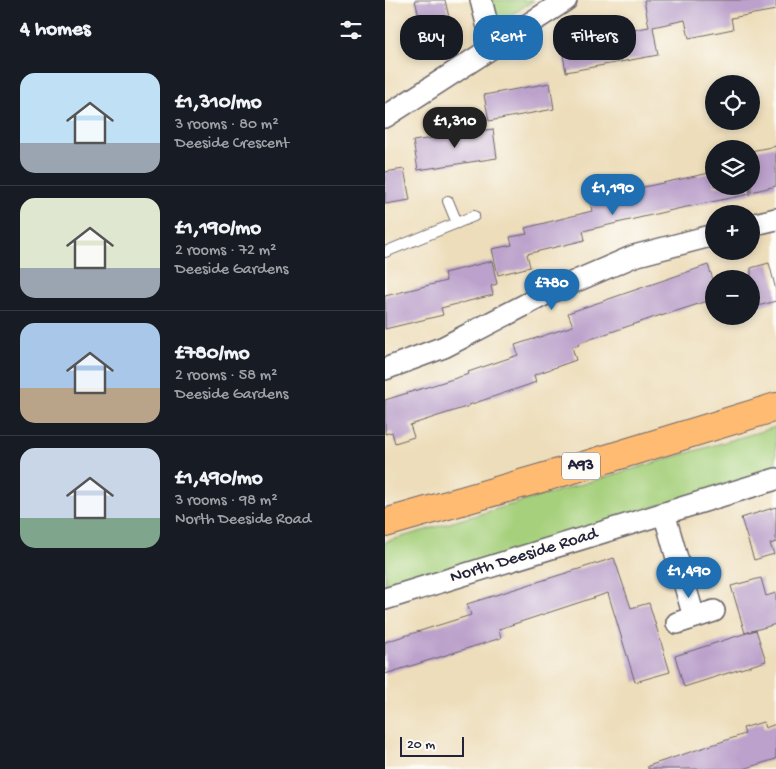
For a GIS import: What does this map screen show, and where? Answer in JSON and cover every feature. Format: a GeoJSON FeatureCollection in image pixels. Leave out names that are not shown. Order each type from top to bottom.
{"type":"FeatureCollection","features":[{"type":"Feature","properties":{"kind":"main road","name":"A93"},"geometry":{"type":"LineString","coordinates":[[385,523],[590,464],[776,407]]}},
{"type":"Feature","properties":{"kind":"street"},"geometry":{"type":"LineString","coordinates":[[481,0],[485,15]]}},
{"type":"Feature","properties":{"kind":"street"},"geometry":{"type":"LineString","coordinates":[[543,15],[566,0]]}},
{"type":"Feature","properties":{"kind":"street"},"geometry":{"type":"LineString","coordinates":[[385,117],[473,60]]}},
{"type":"Feature","properties":{"kind":"street"},"geometry":{"type":"LineString","coordinates":[[760,223],[776,219]]}},
{"type":"Feature","properties":{"kind":"street"},"geometry":{"type":"LineString","coordinates":[[385,368],[444,347],[546,294],[634,256],[705,237]]}},
{"type":"Feature","properties":{"kind":"street","name":"North Deeside Road"},"geometry":{"type":"LineString","coordinates":[[385,599],[776,479]]}},
{"type":"Feature","properties":{"kind":"street"},"geometry":{"type":"LineString","coordinates":[[664,513],[695,617]]}},
{"type":"Feature","properties":{"kind":"lane"},"geometry":{"type":"LineString","coordinates":[[448,201],[457,223]]}},
{"type":"Feature","properties":{"kind":"lane"},"geometry":{"type":"LineString","coordinates":[[385,252],[474,216]]}},
{"type":"Feature","properties":{"kind":"green space"},"geometry":{"type":"Polygon","coordinates":[[[490,0],[534,0],[511,15],[494,15],[490,0]]]}},
{"type":"Feature","properties":{"kind":"green space"},"geometry":{"type":"Polygon","coordinates":[[[776,427],[776,468],[385,592],[385,542],[776,427]]]}},
{"type":"Feature","properties":{"kind":"building"},"geometry":{"type":"Polygon","coordinates":[[[415,0],[445,0],[448,15],[419,15],[415,0]]]}},
{"type":"Feature","properties":{"kind":"building"},"geometry":{"type":"Polygon","coordinates":[[[644,0],[776,0],[776,10],[731,18],[733,29],[689,38],[685,20],[653,27],[658,55],[636,59],[636,29],[649,27],[644,0]]]}},
{"type":"Feature","properties":{"kind":"building"},"geometry":{"type":"Polygon","coordinates":[[[564,60],[631,60],[566,72],[564,60]]]}},
{"type":"Feature","properties":{"kind":"building"},"geometry":{"type":"Polygon","coordinates":[[[550,83],[554,109],[489,121],[484,95],[550,83]]]}},
{"type":"Feature","properties":{"kind":"building"},"geometry":{"type":"Polygon","coordinates":[[[493,129],[497,158],[418,170],[413,141],[493,129]]]}},
{"type":"Feature","properties":{"kind":"building"},"geometry":{"type":"Polygon","coordinates":[[[776,146],[776,186],[760,190],[760,149],[776,146]]]}},
{"type":"Feature","properties":{"kind":"building"},"geometry":{"type":"Polygon","coordinates":[[[404,169],[410,200],[385,204],[385,172],[404,169]]]}},
{"type":"Feature","properties":{"kind":"building"},"geometry":{"type":"Polygon","coordinates":[[[705,174],[705,195],[745,195],[583,231],[585,240],[527,254],[530,267],[498,275],[492,249],[512,245],[510,237],[527,234],[525,228],[592,211],[590,201],[705,174]]]}},
{"type":"Feature","properties":{"kind":"building"},"geometry":{"type":"Polygon","coordinates":[[[492,261],[497,284],[491,286],[493,295],[441,308],[443,315],[385,329],[385,296],[446,281],[444,273],[492,261]]]}},
{"type":"Feature","properties":{"kind":"building"},"geometry":{"type":"Polygon","coordinates":[[[769,263],[776,290],[776,301],[760,305],[760,270],[751,270],[751,268],[769,263]]]}},
{"type":"Feature","properties":{"kind":"building"},"geometry":{"type":"Polygon","coordinates":[[[708,265],[710,270],[705,270],[705,302],[579,343],[579,345],[572,347],[576,360],[534,375],[536,382],[410,425],[414,437],[395,443],[392,432],[385,434],[385,400],[469,374],[468,372],[518,355],[515,345],[573,326],[568,313],[708,265]]]}},
{"type":"Feature","properties":{"kind":"building"},"geometry":{"type":"Polygon","coordinates":[[[776,507],[776,542],[770,544],[774,554],[754,560],[741,518],[776,507]]]}},
{"type":"Feature","properties":{"kind":"building"},"geometry":{"type":"Polygon","coordinates":[[[614,558],[631,608],[649,603],[670,672],[635,682],[608,593],[499,629],[501,638],[385,674],[385,642],[471,615],[467,604],[614,558]]]}},
{"type":"Feature","properties":{"kind":"building"},"geometry":{"type":"Polygon","coordinates":[[[761,578],[766,596],[776,593],[776,624],[745,633],[731,586],[761,578]]]}},
{"type":"Feature","properties":{"kind":"building"},"geometry":{"type":"Polygon","coordinates":[[[756,630],[766,661],[684,687],[675,656],[756,630]]]}},
{"type":"Feature","properties":{"kind":"building"},"geometry":{"type":"Polygon","coordinates":[[[763,722],[765,728],[776,724],[776,759],[743,769],[648,769],[648,766],[745,734],[743,728],[763,722]]]}}]}
